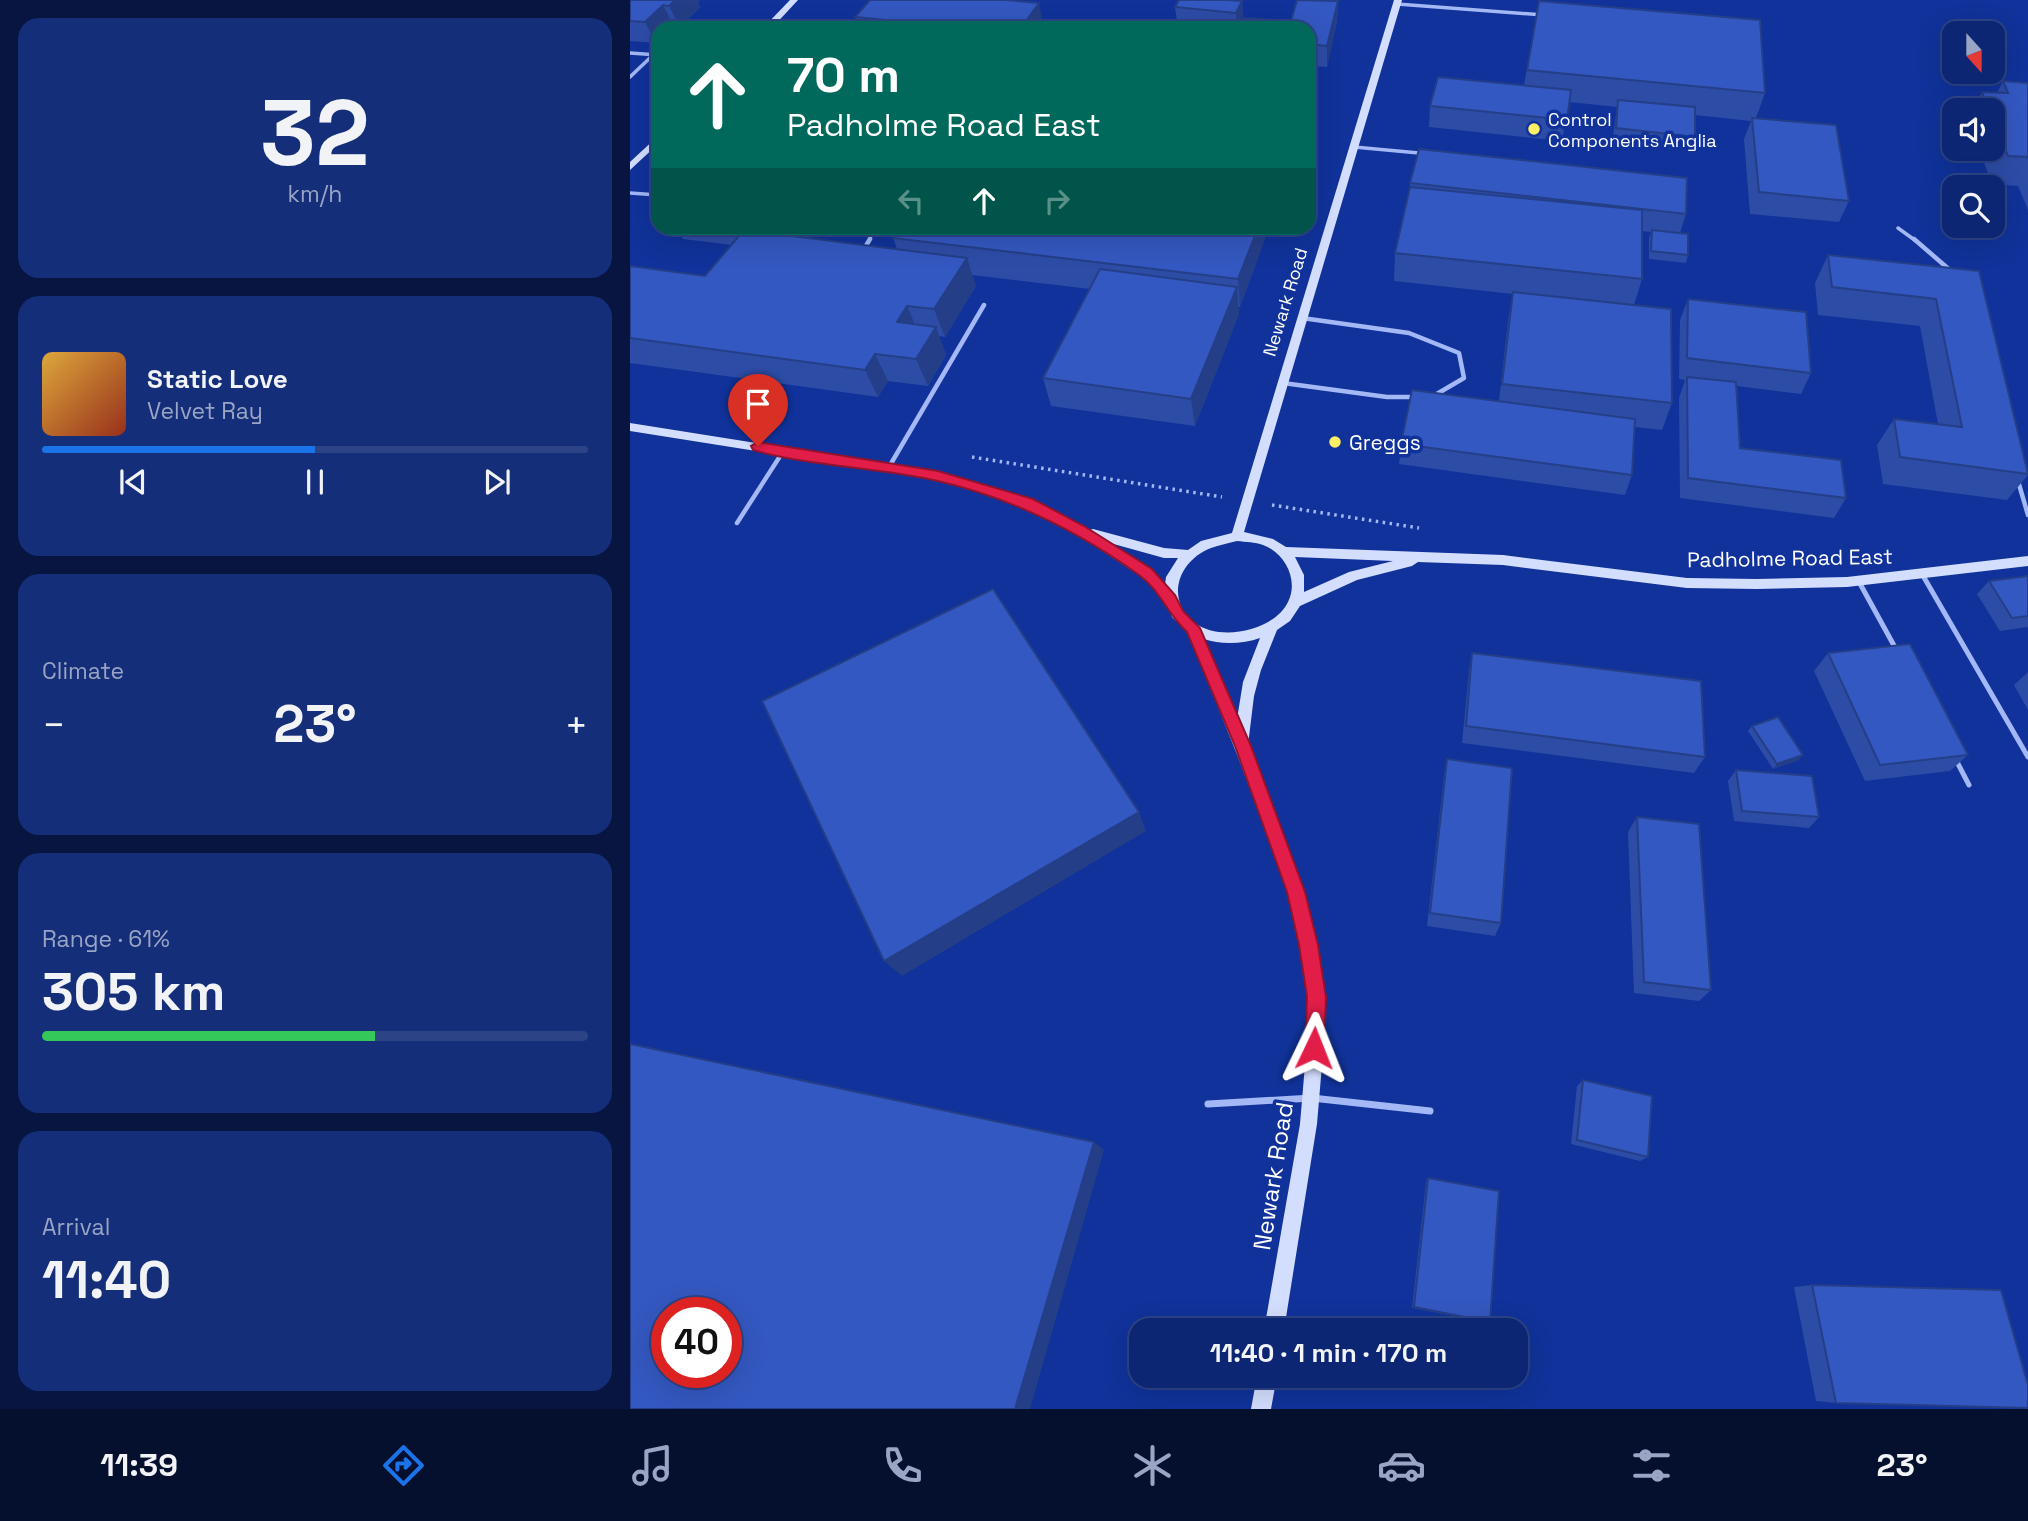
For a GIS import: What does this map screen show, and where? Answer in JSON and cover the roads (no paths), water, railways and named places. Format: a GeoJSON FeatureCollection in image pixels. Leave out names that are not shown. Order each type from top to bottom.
{"type":"FeatureCollection","features":[{"type":"Feature","properties":{"kind":"street"},"geometry":{"type":"LineString","coordinates":[[774,21],[794,0]]}},
{"type":"Feature","properties":{"kind":"street","name":"Newark Road"},"geometry":{"type":"LineString","coordinates":[[1237,536],[1397,2]]}},
{"type":"Feature","properties":{"kind":"street"},"geometry":{"type":"LineString","coordinates":[[630,167],[651,146]]}},
{"type":"Feature","properties":{"kind":"street"},"geometry":{"type":"LineString","coordinates":[[630,427],[938,476],[1028,503],[1079,530],[1147,573],[1170,599],[1178,615],[1193,628],[1211,636],[1231,638],[1253,635],[1272,627]]}},
{"type":"Feature","properties":{"kind":"street"},"geometry":{"type":"LineString","coordinates":[[1079,530],[1164,553],[1187,554]]}},
{"type":"Feature","properties":{"kind":"street","name":"Padholme Road East"},"geometry":{"type":"LineString","coordinates":[[1187,554],[1202,544],[1237,536],[1270,543],[1284,552],[1503,560],[1687,583],[1858,580],[2028,561]]}},
{"type":"Feature","properties":{"kind":"street"},"geometry":{"type":"LineString","coordinates":[[1284,552],[1298,575],[1299,589],[1295,602]]}},
{"type":"Feature","properties":{"kind":"street"},"geometry":{"type":"LineString","coordinates":[[1170,599],[1170,582],[1176,567],[1187,554]]}},
{"type":"Feature","properties":{"kind":"street","name":"Padholme Road East"},"geometry":{"type":"LineString","coordinates":[[1272,627],[1286,616],[1295,602],[1354,576],[1427,558]]}},
{"type":"Feature","properties":{"kind":"street","name":"Newark Road"},"geometry":{"type":"LineString","coordinates":[[1243,746],[1245,699],[1255,662],[1272,627]]}},
{"type":"Feature","properties":{"kind":"street","name":"Newark Road"},"geometry":{"type":"LineString","coordinates":[[1193,628],[1243,746],[1296,892],[1316,997],[1312,1098],[1276,1318]]}},
{"type":"Feature","properties":{"kind":"street"},"geometry":{"type":"LineString","coordinates":[[1261,1409],[1265,1388]]}},
{"type":"Feature","properties":{"kind":"lane"},"geometry":{"type":"LineString","coordinates":[[1397,2],[1549,16]]}},
{"type":"Feature","properties":{"kind":"lane"},"geometry":{"type":"LineString","coordinates":[[630,53],[651,55]]}},
{"type":"Feature","properties":{"kind":"lane"},"geometry":{"type":"LineString","coordinates":[[630,77],[651,59]]}},
{"type":"Feature","properties":{"kind":"lane"},"geometry":{"type":"LineString","coordinates":[[1354,147],[1419,153]]}},
{"type":"Feature","properties":{"kind":"lane"},"geometry":{"type":"LineString","coordinates":[[630,193],[651,194]]}},
{"type":"Feature","properties":{"kind":"lane"},"geometry":{"type":"LineString","coordinates":[[1898,228],[1928,248],[1958,280]]}},
{"type":"Feature","properties":{"kind":"lane"},"geometry":{"type":"LineString","coordinates":[[858,259],[873,235]]}},
{"type":"Feature","properties":{"kind":"lane"},"geometry":{"type":"LineString","coordinates":[[889,467],[984,305]]}},
{"type":"Feature","properties":{"kind":"lane"},"geometry":{"type":"LineString","coordinates":[[1302,317],[1409,333],[1459,353],[1464,378],[1433,396]]}},
{"type":"Feature","properties":{"kind":"lane"},"geometry":{"type":"LineString","coordinates":[[1283,383],[1387,397],[1422,397]]}},
{"type":"Feature","properties":{"kind":"lane"},"geometry":{"type":"LineString","coordinates":[[737,523],[784,450]]}},
{"type":"Feature","properties":{"kind":"lane"},"geometry":{"type":"LineString","coordinates":[[2015,470],[2028,515]]}},
{"type":"Feature","properties":{"kind":"lane"},"geometry":{"type":"LineString","coordinates":[[1922,574],[2028,757]]}},
{"type":"Feature","properties":{"kind":"lane"},"geometry":{"type":"LineString","coordinates":[[1858,580],[1899,654]]}},
{"type":"Feature","properties":{"kind":"lane"},"geometry":{"type":"LineString","coordinates":[[1950,749],[1969,785]]}},
{"type":"Feature","properties":{"kind":"lane"},"geometry":{"type":"LineString","coordinates":[[1208,1104],[1312,1098],[1430,1111]]}},
{"type":"Feature","properties":{"kind":"place","name":"Control Components Anglia"},"geometry":{"type":"Point","coordinates":[1534,129]}},
{"type":"Feature","properties":{"kind":"place","name":"Greggs"},"geometry":{"type":"Point","coordinates":[1335,442]}}]}
